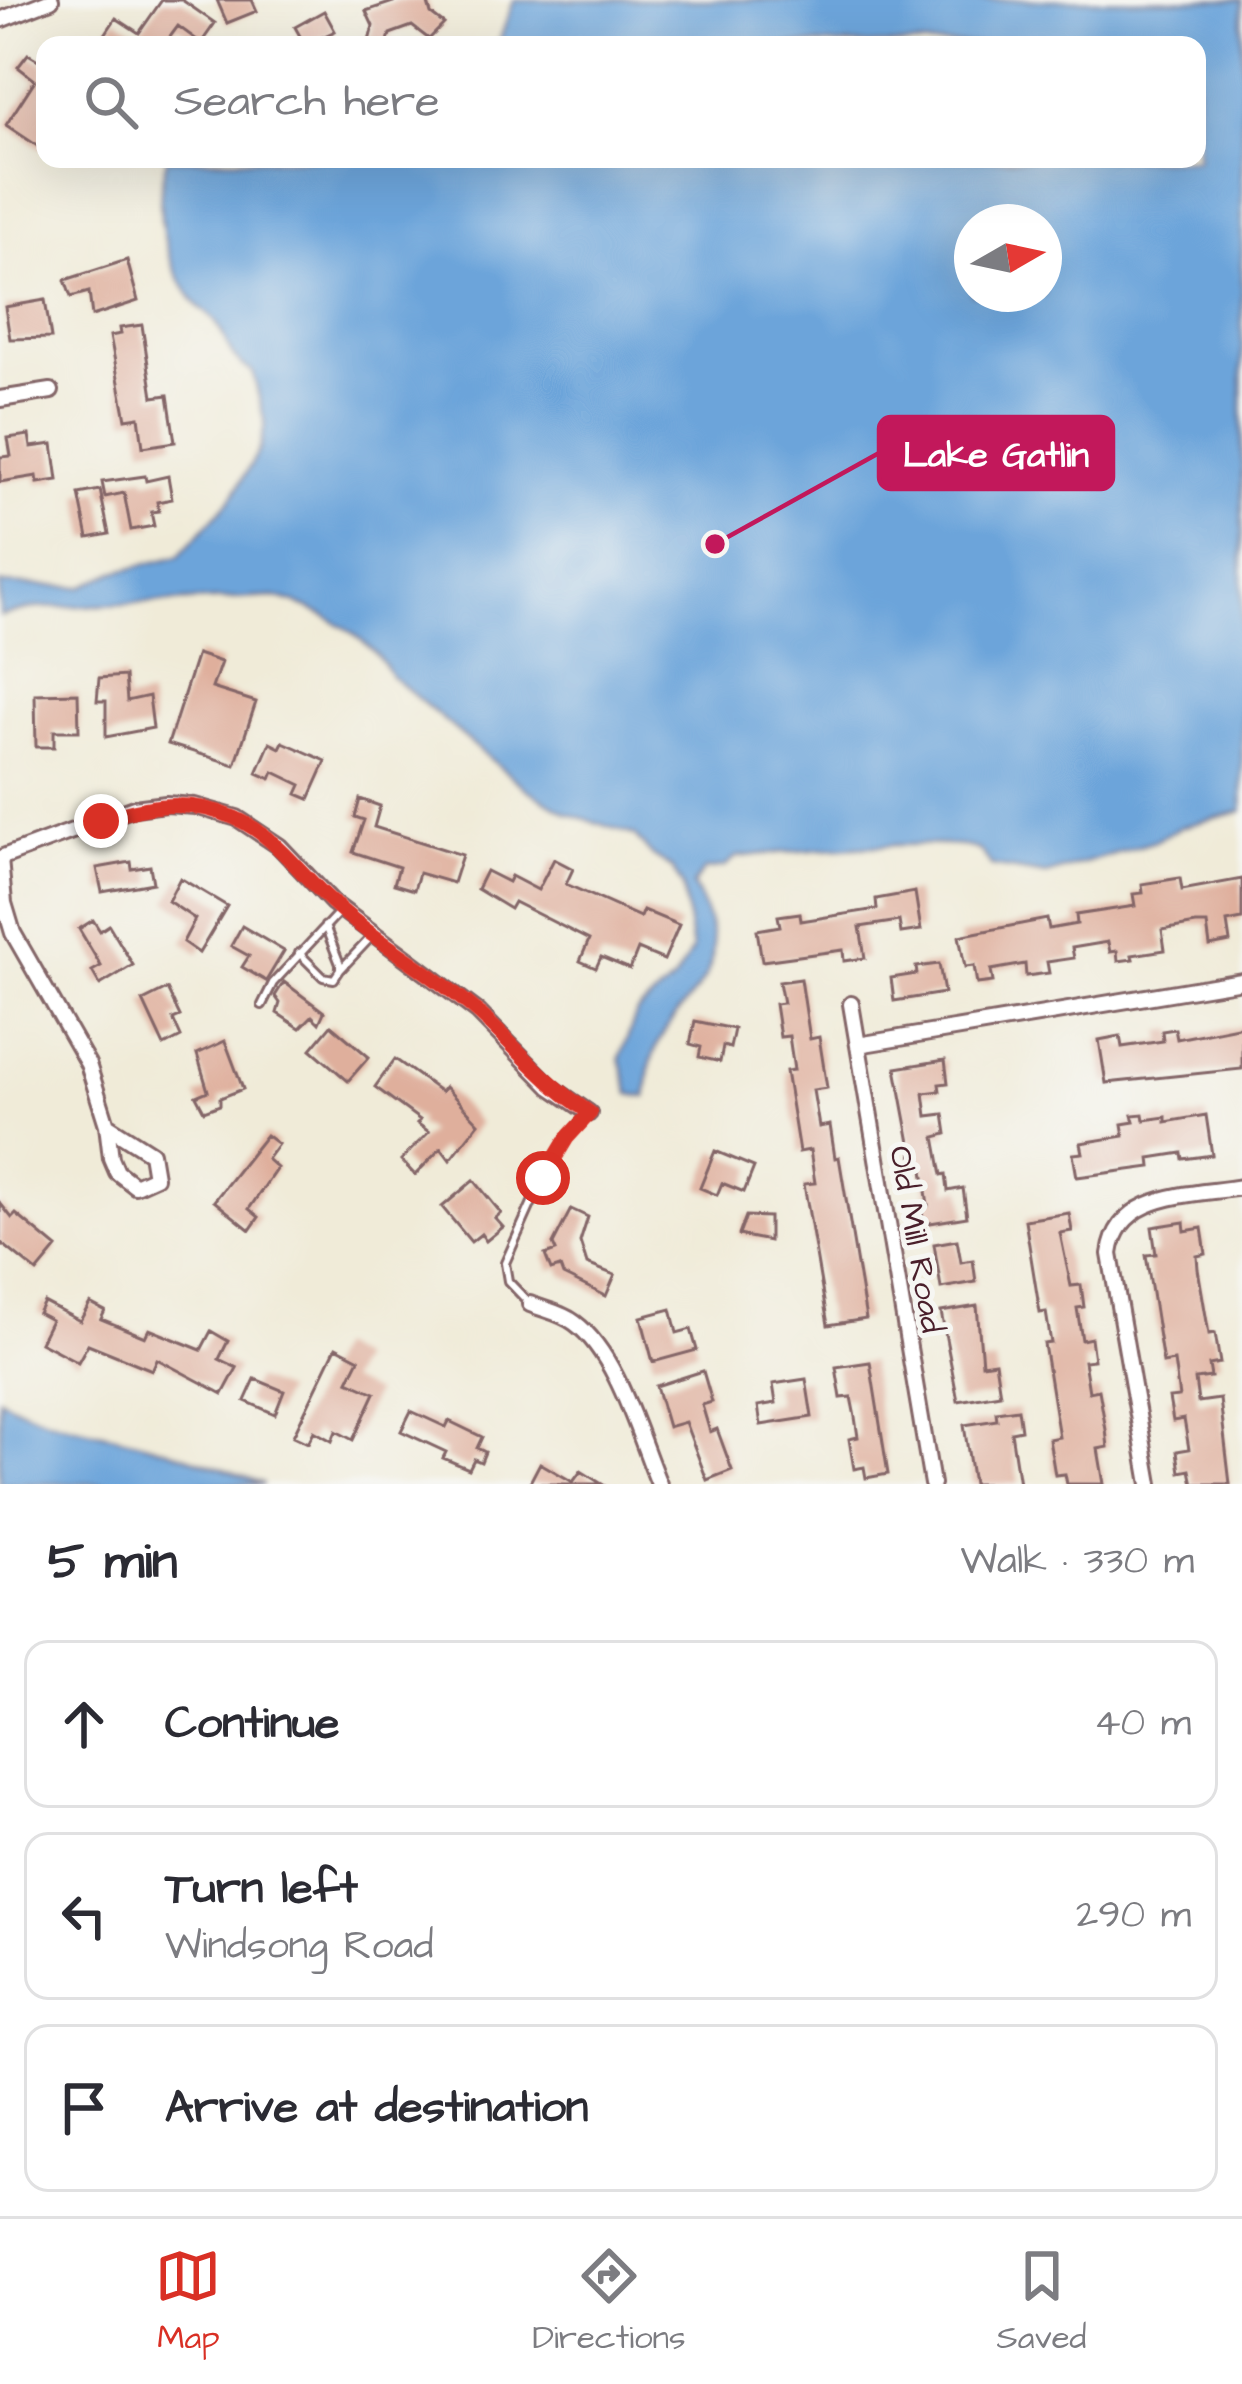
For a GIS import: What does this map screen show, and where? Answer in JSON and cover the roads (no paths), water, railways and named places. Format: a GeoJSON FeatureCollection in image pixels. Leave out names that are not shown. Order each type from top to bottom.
{"type":"FeatureCollection","features":[{"type":"Feature","properties":{"kind":"street"},"geometry":{"type":"LineString","coordinates":[[0,20],[51,0]]}},
{"type":"Feature","properties":{"kind":"street"},"geometry":{"type":"LineString","coordinates":[[0,399],[51,391]]}},
{"type":"Feature","properties":{"kind":"street"},"geometry":{"type":"LineString","coordinates":[[106,1125],[152,1153],[155,1177],[148,1183],[135,1186],[118,1172],[111,1158],[88,1064],[13,933],[4,903],[0,859],[134,808],[166,804],[196,806],[237,818],[279,847],[341,909],[478,1012],[551,1087],[590,1113]]}},
{"type":"Feature","properties":{"kind":"street"},"geometry":{"type":"LineString","coordinates":[[858,1045],[1242,981]]}},
{"type":"Feature","properties":{"kind":"street","name":"Old Mill Road"},"geometry":{"type":"LineString","coordinates":[[851,1004],[932,1484]]}},
{"type":"Feature","properties":{"kind":"street"},"geometry":{"type":"LineString","coordinates":[[1150,1484],[1110,1255],[1112,1239],[1118,1224],[1144,1204],[1242,1187]]}},
{"type":"Feature","properties":{"kind":"street"},"geometry":{"type":"LineString","coordinates":[[530,1304],[565,1317],[595,1342],[610,1366],[659,1484]]}},
{"type":"Feature","properties":{"kind":"lane"},"geometry":{"type":"LineString","coordinates":[[262,1005],[273,983],[341,909]]}},
{"type":"Feature","properties":{"kind":"lane"},"geometry":{"type":"LineString","coordinates":[[325,926],[340,970]]}},
{"type":"Feature","properties":{"kind":"lane"},"geometry":{"type":"LineString","coordinates":[[299,953],[323,977],[334,979],[374,934]]}},
{"type":"Feature","properties":{"kind":"lane"},"geometry":{"type":"LineString","coordinates":[[530,1304],[508,1281],[505,1263],[543,1178],[567,1138],[590,1113]]}},
{"type":"Feature","properties":{"kind":"water"},"geometry":{"type":"Polygon","coordinates":[[[514,0],[1242,0],[1242,811],[1181,827],[1155,841],[1046,875],[991,866],[980,851],[965,846],[938,845],[736,857],[725,867],[704,870],[693,885],[708,919],[713,945],[710,966],[663,1035],[651,1063],[646,1097],[630,1094],[620,1058],[637,1012],[675,980],[692,950],[683,887],[672,868],[634,835],[567,813],[525,788],[391,676],[356,636],[291,602],[275,597],[35,608],[0,616],[0,584],[81,587],[115,572],[179,556],[232,498],[260,448],[265,424],[253,372],[237,360],[215,321],[183,285],[163,233],[165,168],[1206,168],[1206,36],[501,36],[514,0]]]}},
{"type":"Feature","properties":{"kind":"water"},"geometry":{"type":"Polygon","coordinates":[[[0,1398],[49,1420],[165,1449],[264,1484],[0,1484],[0,1398]]]}},
{"type":"Feature","properties":{"kind":"place","name":"Lake Gatlin"},"geometry":{"type":"Point","coordinates":[715,544]}}]}
